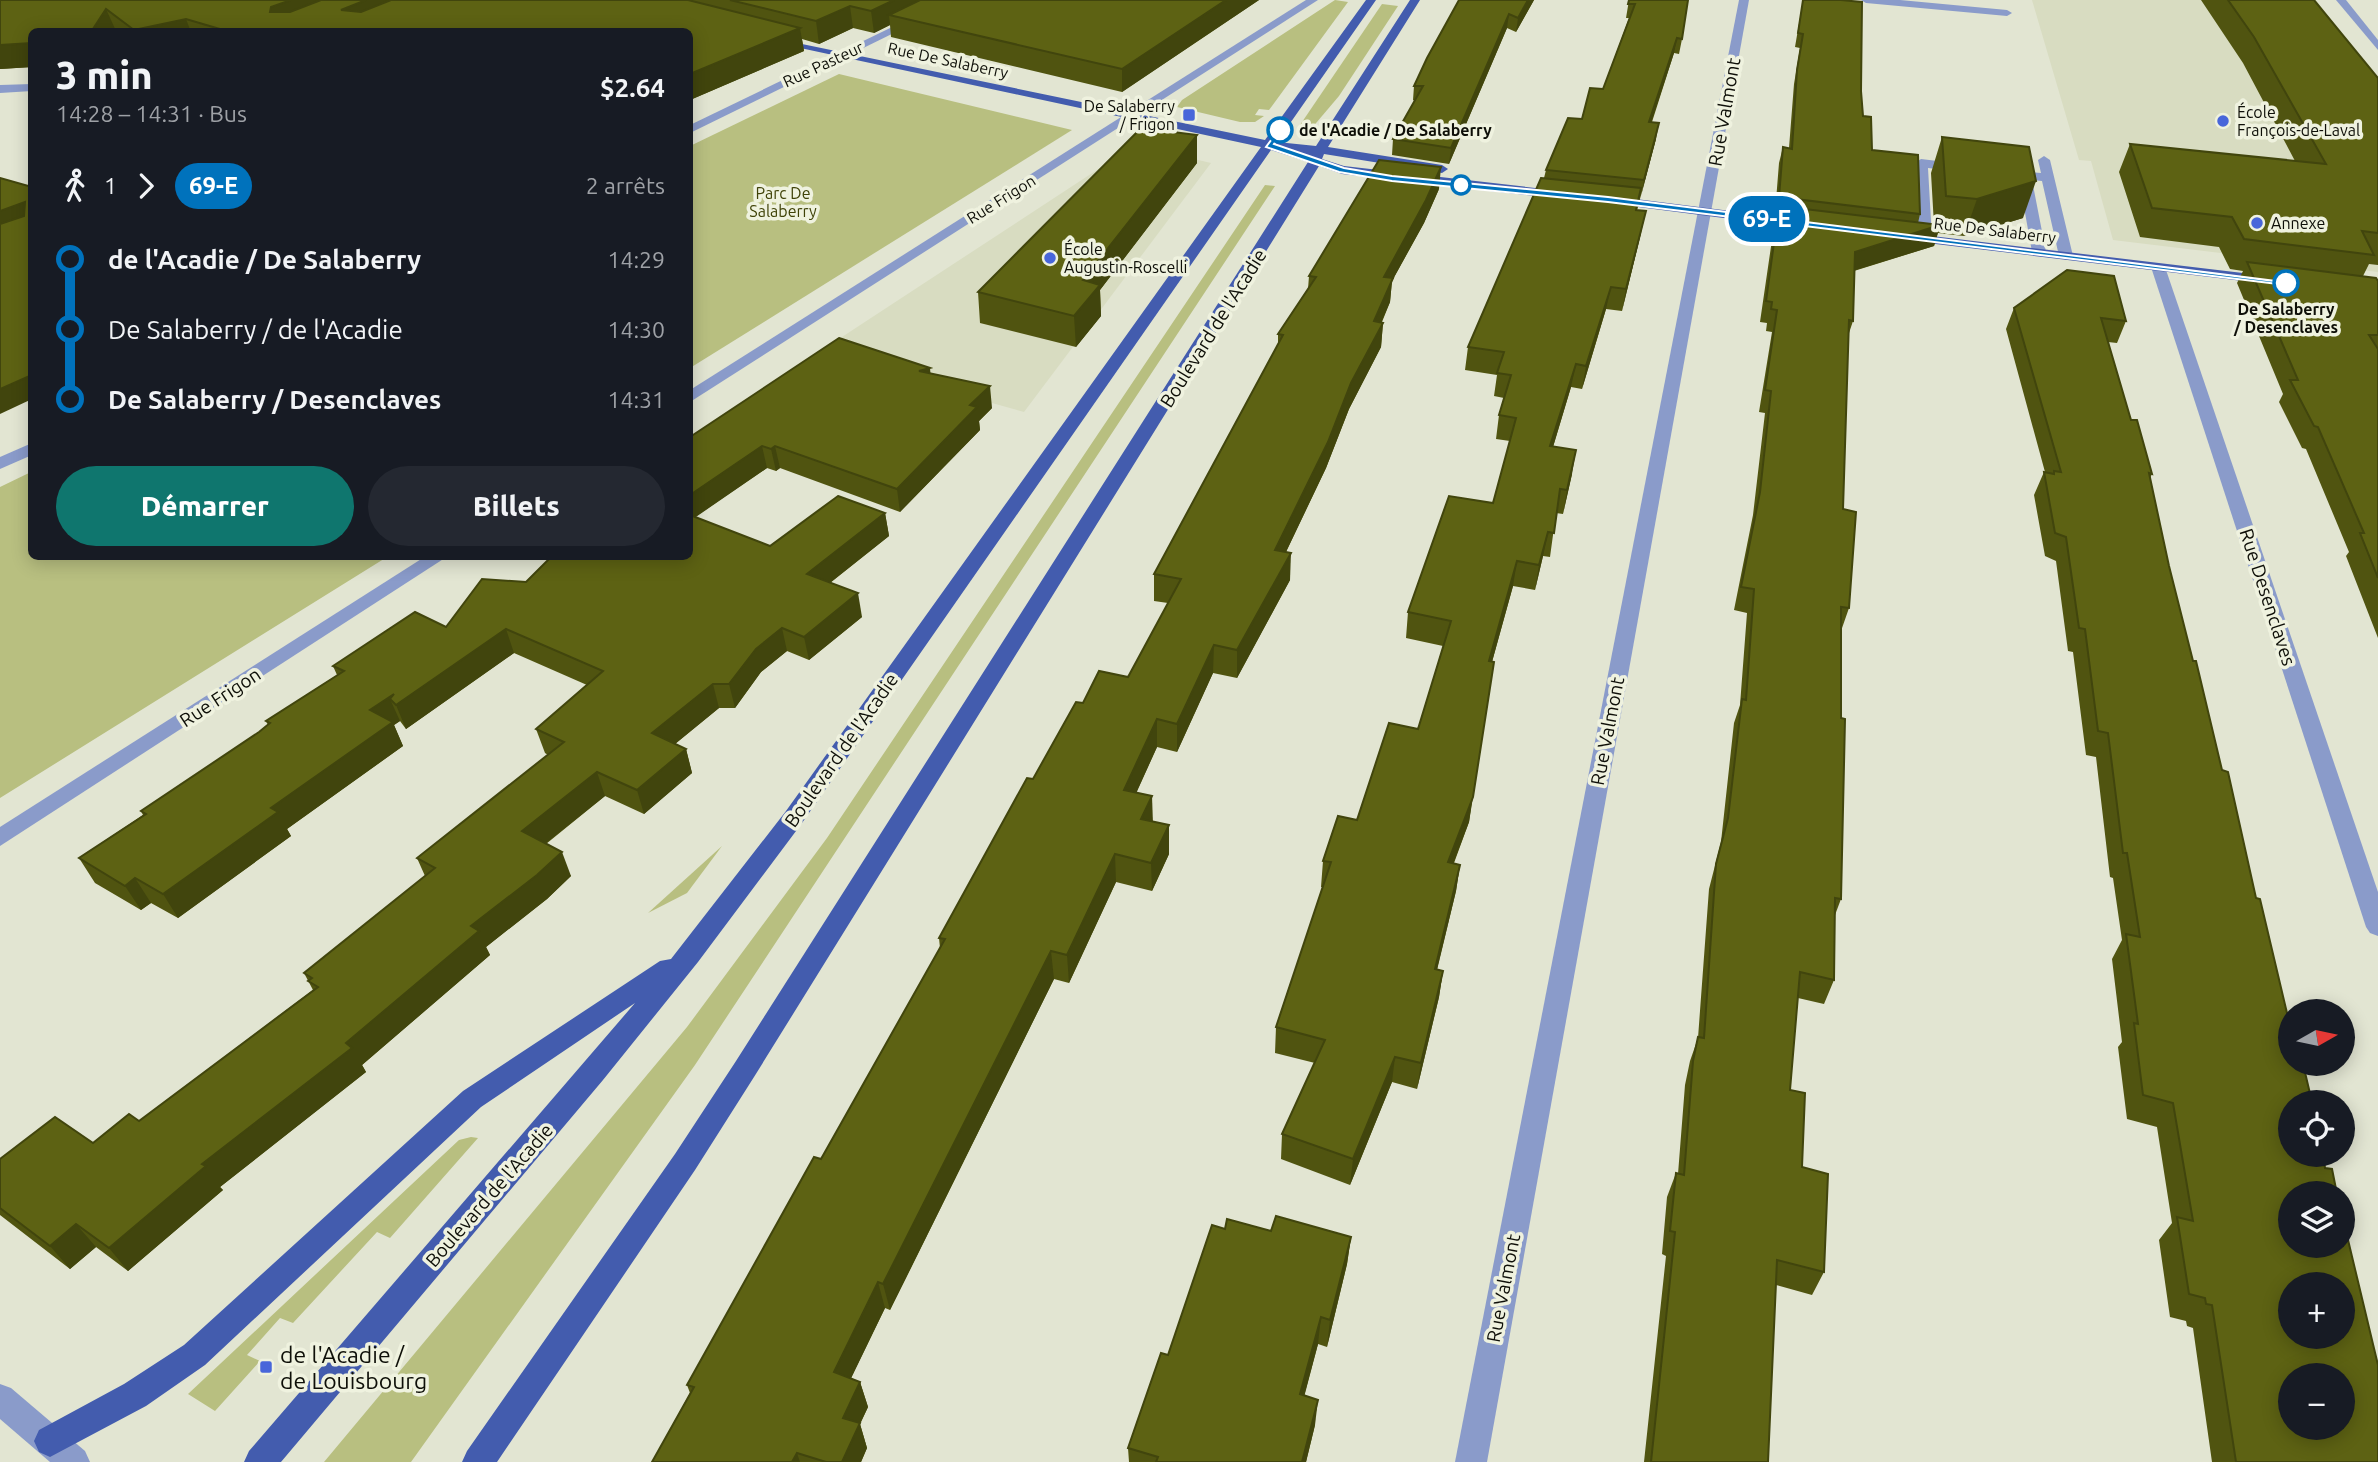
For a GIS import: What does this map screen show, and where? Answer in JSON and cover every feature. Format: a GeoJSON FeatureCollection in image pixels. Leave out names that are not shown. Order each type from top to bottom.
{"type":"FeatureCollection","features":[{"type":"Feature","properties":{"kind":"main road","name":"Boulevard de l'Acadie"},"geometry":{"type":"LineString","coordinates":[[260,1462],[594,1072],[689,955],[794,817],[1371,0]]}},
{"type":"Feature","properties":{"kind":"main road","name":"Boulevard de l'Acadie"},"geometry":{"type":"LineString","coordinates":[[478,1462],[715,1116],[1302,186],[1317,155],[1415,0]]}},
{"type":"Feature","properties":{"kind":"main road","name":"Rue De Salaberry"},"geometry":{"type":"LineString","coordinates":[[771,39],[1317,155],[1342,170],[1392,178],[1592,197],[1822,226]]}},
{"type":"Feature","properties":{"kind":"main road","name":"Rue De Salaberry"},"geometry":{"type":"LineString","coordinates":[[1888,234],[2283,282]]}},
{"type":"Feature","properties":{"kind":"main road"},"geometry":{"type":"LineString","coordinates":[[50,1441],[132,1400],[174,1372],[214,1340],[472,1099],[689,955]]}},
{"type":"Feature","properties":{"kind":"street","name":"Rue Pasteur"},"geometry":{"type":"LineString","coordinates":[[693,127],[956,0]]}},
{"type":"Feature","properties":{"kind":"street","name":"Rue Frigon"},"geometry":{"type":"LineString","coordinates":[[693,395],[1313,0]]}},
{"type":"Feature","properties":{"kind":"street","name":"Rue Valmont"},"geometry":{"type":"LineString","coordinates":[[1471,1462],[1744,0]]}},
{"type":"Feature","properties":{"kind":"street"},"geometry":{"type":"LineString","coordinates":[[1866,0],[2007,13]]}},
{"type":"Feature","properties":{"kind":"street"},"geometry":{"type":"LineString","coordinates":[[2341,0],[2378,47]]}},
{"type":"Feature","properties":{"kind":"street"},"geometry":{"type":"LineString","coordinates":[[0,89],[28,87]]}},
{"type":"Feature","properties":{"kind":"street"},"geometry":{"type":"LineString","coordinates":[[2044,160],[2066,256]]}},
{"type":"Feature","properties":{"kind":"street"},"geometry":{"type":"LineString","coordinates":[[1925,239],[1921,163],[1973,170]]}},
{"type":"Feature","properties":{"kind":"street"},"geometry":{"type":"LineString","coordinates":[[1999,173],[2048,178]]}},
{"type":"Feature","properties":{"kind":"street"},"geometry":{"type":"LineString","coordinates":[[2025,176],[2039,253]]}},
{"type":"Feature","properties":{"kind":"street","name":"Rue Desenclaves"},"geometry":{"type":"LineString","coordinates":[[2158,267],[2378,927]]}},
{"type":"Feature","properties":{"kind":"street"},"geometry":{"type":"LineString","coordinates":[[0,464],[28,450]]}},
{"type":"Feature","properties":{"kind":"street","name":"Rue Frigon"},"geometry":{"type":"LineString","coordinates":[[0,838],[433,560]]}},
{"type":"Feature","properties":{"kind":"street"},"geometry":{"type":"LineString","coordinates":[[0,1399],[74,1462]]}},
{"type":"Feature","properties":{"kind":"shaded area","name":"École François-de-Laval"},"geometry":{"type":"Polygon","coordinates":[[[2032,0],[2316,0],[2378,82],[2378,272],[2113,240],[2091,161],[2079,160],[2032,0]]]}},
{"type":"Feature","properties":{"kind":"shaded area","name":"École Augustin-Roscelli"},"geometry":{"type":"Polygon","coordinates":[[[1135,145],[1211,163],[1024,412],[816,354],[1135,145]]]}},
{"type":"Feature","properties":{"kind":"green space"},"geometry":{"type":"Polygon","coordinates":[[[1335,0],[1348,2],[1269,110],[1259,109],[1255,115],[1264,116],[1255,122],[1240,122],[1177,107],[1182,100],[1335,0]]]}},
{"type":"Feature","properties":{"kind":"green space"},"geometry":{"type":"Polygon","coordinates":[[[1382,4],[1398,6],[1339,96],[1311,129],[1298,128],[1382,4]]]}},
{"type":"Feature","properties":{"kind":"green space","name":"Parc De Salaberry"},"geometry":{"type":"Polygon","coordinates":[[[839,74],[1072,130],[693,366],[693,145],[839,74]]]}},
{"type":"Feature","properties":{"kind":"green space"},"geometry":{"type":"Polygon","coordinates":[[[1265,185],[1275,186],[695,1065],[411,1462],[324,1462],[687,1027],[827,838],[1265,185]]]}},
{"type":"Feature","properties":{"kind":"green space"},"geometry":{"type":"Polygon","coordinates":[[[28,473],[28,560],[382,560],[0,798],[0,487],[28,473]]]}},
{"type":"Feature","properties":{"kind":"green space"},"geometry":{"type":"Polygon","coordinates":[[[722,846],[687,893],[648,913],[722,846]]]}},
{"type":"Feature","properties":{"kind":"green space"},"geometry":{"type":"Polygon","coordinates":[[[478,1138],[390,1238],[377,1232],[293,1323],[280,1318],[247,1355],[260,1361],[215,1411],[188,1394],[459,1140],[478,1138]]]}},
{"type":"Feature","properties":{"kind":"building"},"geometry":{"type":"Polygon","coordinates":[[[0,0],[291,0],[271,7],[270,12],[290,12],[321,0],[366,0],[341,10],[361,12],[391,0],[688,0],[800,28],[693,73],[693,28],[216,28],[186,19],[131,28],[106,9],[94,28],[28,28],[28,43],[0,45],[0,0]]]}},
{"type":"Feature","properties":{"kind":"building"},"geometry":{"type":"Polygon","coordinates":[[[730,0],[894,0],[871,11],[850,6],[816,21],[730,0]]]}},
{"type":"Feature","properties":{"kind":"building"},"geometry":{"type":"Polygon","coordinates":[[[920,0],[1226,0],[1122,69],[889,15],[920,0]]]}},
{"type":"Feature","properties":{"kind":"building"},"geometry":{"type":"Polygon","coordinates":[[[1459,0],[1528,0],[1518,18],[1509,14],[1451,148],[1393,139],[1423,86],[1414,86],[1459,0]]]}},
{"type":"Feature","properties":{"kind":"building"},"geometry":{"type":"Polygon","coordinates":[[[1629,0],[1688,0],[1682,39],[1677,38],[1649,122],[1659,123],[1644,180],[1546,170],[1568,118],[1582,119],[1590,88],[1603,89],[1635,4],[1628,4],[1629,0]]]}},
{"type":"Feature","properties":{"kind":"building"},"geometry":{"type":"Polygon","coordinates":[[[1803,0],[1862,2],[1861,91],[1863,116],[1871,117],[1872,150],[1918,155],[1920,214],[1779,197],[1783,147],[1792,149],[1797,70],[1803,34],[1798,33],[1803,0]]]}},
{"type":"Feature","properties":{"kind":"building"},"geometry":{"type":"Polygon","coordinates":[[[2228,0],[2314,0],[2378,78],[2378,233],[2362,231],[2374,255],[2244,239],[2232,217],[2152,208],[2130,144],[2326,164],[2254,37],[2228,0]]]}},
{"type":"Feature","properties":{"kind":"building"},"geometry":{"type":"Polygon","coordinates":[[[1141,128],[1197,135],[1083,280],[1100,285],[1074,316],[978,292],[1141,128]]]}},
{"type":"Feature","properties":{"kind":"building"},"geometry":{"type":"Polygon","coordinates":[[[1942,137],[2029,147],[2036,181],[1977,199],[1946,196],[1942,137]]]}},
{"type":"Feature","properties":{"kind":"building"},"geometry":{"type":"Polygon","coordinates":[[[1379,160],[1441,167],[1384,277],[1393,278],[1374,321],[1383,323],[1351,383],[1328,442],[1275,550],[1291,553],[1237,650],[1214,645],[1177,724],[1157,719],[1124,790],[1152,796],[1141,819],[1169,825],[1151,863],[1115,854],[1067,955],[1051,951],[883,1284],[878,1282],[834,1372],[860,1382],[843,1418],[860,1423],[842,1462],[826,1462],[797,1453],[792,1462],[652,1462],[694,1387],[687,1385],[814,1157],[821,1159],[945,939],[939,938],[1027,778],[1033,779],[1076,702],[1083,703],[1099,671],[1128,677],[1181,579],[1154,574],[1283,335],[1278,334],[1316,277],[1309,276],[1379,160]]]}},
{"type":"Feature","properties":{"kind":"building"},"geometry":{"type":"Polygon","coordinates":[[[0,178],[28,186],[28,377],[0,389],[0,224],[24,216],[25,202],[0,211],[0,178]]]}},
{"type":"Feature","properties":{"kind":"building"},"geometry":{"type":"Polygon","coordinates":[[[1541,178],[1641,188],[1636,210],[1646,211],[1626,289],[1611,287],[1586,366],[1576,364],[1550,446],[1576,450],[1567,490],[1560,489],[1554,533],[1548,532],[1539,565],[1517,561],[1489,661],[1494,662],[1473,797],[1448,862],[1460,865],[1435,969],[1443,971],[1421,1063],[1395,1057],[1353,1159],[1282,1134],[1325,1040],[1276,1027],[1331,862],[1323,861],[1338,816],[1357,820],[1389,723],[1418,729],[1451,621],[1408,612],[1449,496],[1493,503],[1516,418],[1499,415],[1511,375],[1497,373],[1504,352],[1468,347],[1541,178]]]}},
{"type":"Feature","properties":{"kind":"building"},"geometry":{"type":"Polygon","coordinates":[[[1779,206],[1940,225],[1855,252],[1853,321],[1849,320],[1843,509],[1856,512],[1849,608],[1841,607],[1841,718],[1845,719],[1841,899],[1835,898],[1834,980],[1800,972],[1790,1090],[1805,1093],[1802,1167],[1828,1174],[1824,1272],[1777,1260],[1768,1462],[1651,1462],[1675,1232],[1670,1231],[1676,1173],[1684,1175],[1693,1061],[1698,1037],[1704,1038],[1716,864],[1728,818],[1742,699],[1746,700],[1754,589],[1741,587],[1760,492],[1771,391],[1765,390],[1777,310],[1771,309],[1772,302],[1766,301],[1779,206]]]}},
{"type":"Feature","properties":{"kind":"building"},"geometry":{"type":"Polygon","coordinates":[[[2247,262],[2376,278],[2378,281],[2378,335],[2369,335],[2378,349],[2378,578],[2360,533],[2364,533],[2318,427],[2314,426],[2290,380],[2298,380],[2247,262]]]}},
{"type":"Feature","properties":{"kind":"building"},"geometry":{"type":"Polygon","coordinates":[[[2067,270],[2114,276],[2126,321],[2101,318],[2131,420],[2137,420],[2152,474],[2149,473],[2169,566],[2193,661],[2196,661],[2222,770],[2228,772],[2256,898],[2260,899],[2284,999],[2278,999],[2278,1076],[2306,1076],[2309,1090],[2278,1090],[2278,1167],[2325,1167],[2332,1169],[2334,1181],[2278,1181],[2278,1258],[2352,1258],[2378,1365],[2378,1462],[2236,1462],[2212,1305],[2206,1304],[2205,1298],[2189,1294],[2177,1217],[2193,1221],[2173,1103],[2143,1095],[2134,1023],[2138,1024],[2126,934],[2140,937],[2127,853],[2123,853],[2108,733],[2098,731],[2085,629],[2079,628],[2066,537],[2055,533],[2044,472],[2061,472],[2014,308],[2067,270]]]}},
{"type":"Feature","properties":{"kind":"building"},"geometry":{"type":"Polygon","coordinates":[[[839,338],[930,368],[919,371],[990,386],[970,405],[977,407],[897,489],[775,446],[771,449],[762,446],[693,493],[693,435],[839,338]]]}},
{"type":"Feature","properties":{"kind":"building"},"geometry":{"type":"Polygon","coordinates":[[[838,496],[885,513],[807,574],[858,593],[804,637],[782,628],[756,649],[729,684],[713,684],[652,733],[686,749],[637,790],[597,772],[522,831],[562,852],[471,926],[479,931],[346,1043],[352,1048],[202,1164],[206,1166],[109,1248],[76,1224],[50,1246],[0,1208],[0,1159],[55,1117],[93,1143],[129,1114],[139,1121],[318,987],[308,981],[312,978],[304,973],[435,868],[417,858],[564,742],[536,729],[603,671],[506,629],[396,705],[390,699],[394,694],[370,710],[393,722],[271,808],[278,812],[163,894],[135,878],[125,886],[79,858],[146,814],[141,811],[259,732],[270,723],[266,721],[344,671],[333,666],[415,612],[446,627],[482,579],[526,582],[548,560],[693,560],[693,516],[770,546],[838,496]]]}},
{"type":"Feature","properties":{"kind":"building"},"geometry":{"type":"Polygon","coordinates":[[[1276,1216],[1351,1237],[1330,1320],[1321,1317],[1300,1394],[1318,1400],[1302,1462],[1156,1462],[1158,1457],[1128,1448],[1161,1353],[1168,1355],[1212,1225],[1225,1229],[1227,1219],[1271,1231],[1276,1216]]]}},
{"type":"Feature","properties":{"kind":"bus line","name":"69-E"},"geometry":{"type":"LineString","coordinates":[[1280,130],[1269,145],[1342,170],[1392,178],[1608,200],[2286,283]]}},
{"type":"Feature","properties":{"kind":"place","name":"De Salaberry / Frigon"},"geometry":{"type":"Point","coordinates":[1189,115]}},
{"type":"Feature","properties":{"kind":"place","name":"École François-de-Laval"},"geometry":{"type":"Point","coordinates":[2223,121]}},
{"type":"Feature","properties":{"kind":"place","name":"de l'Acadie / De Salaberry"},"geometry":{"type":"Point","coordinates":[1280,130]}},
{"type":"Feature","properties":{"kind":"place","name":"Annexe"},"geometry":{"type":"Point","coordinates":[2257,223]}},
{"type":"Feature","properties":{"kind":"place","name":"École Augustin-Roscelli"},"geometry":{"type":"Point","coordinates":[1050,258]}},
{"type":"Feature","properties":{"kind":"place","name":"De Salaberry / Desenclaves"},"geometry":{"type":"Point","coordinates":[2286,283]}},
{"type":"Feature","properties":{"kind":"place","name":"de l'Acadie / de Louisbourg"},"geometry":{"type":"Point","coordinates":[266,1367]}}]}
